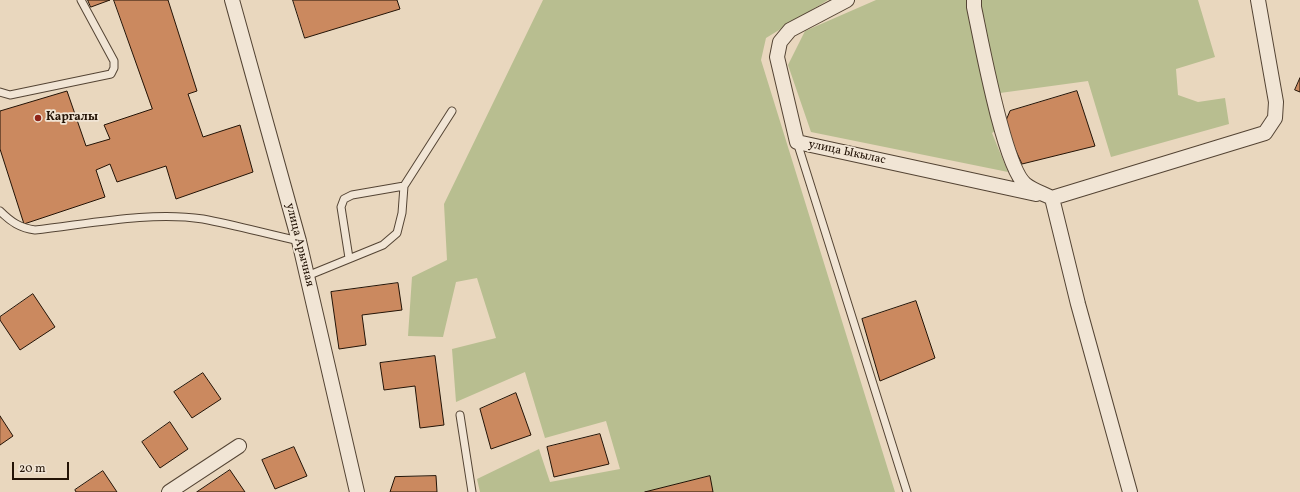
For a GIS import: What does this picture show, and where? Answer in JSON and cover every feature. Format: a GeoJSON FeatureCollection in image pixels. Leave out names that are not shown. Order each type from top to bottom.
{"type":"FeatureCollection","features":[{"type":"Feature","properties":{"kind":"street","name":"улица Арычная"},"geometry":{"type":"LineString","coordinates":[[232,0],[299,242],[357,492]]}},
{"type":"Feature","properties":{"kind":"street","name":"улица Ыкылас"},"geometry":{"type":"LineString","coordinates":[[847,0],[790,30],[780,42],[777,57],[797,142],[1052,198]]}},
{"type":"Feature","properties":{"kind":"street"},"geometry":{"type":"LineString","coordinates":[[974,0],[974,7],[1004,139],[1014,166],[1025,184],[1052,198],[1264,133],[1275,118],[1276,102],[1258,0]]}},
{"type":"Feature","properties":{"kind":"street"},"geometry":{"type":"LineString","coordinates":[[1052,198],[1078,304],[1130,492]]}},
{"type":"Feature","properties":{"kind":"street"},"geometry":{"type":"LineString","coordinates":[[169,492],[239,446]]}},
{"type":"Feature","properties":{"kind":"lane"},"geometry":{"type":"LineString","coordinates":[[0,92],[10,95],[110,74],[114,68],[114,61],[81,0]]}},
{"type":"Feature","properties":{"kind":"lane"},"geometry":{"type":"LineString","coordinates":[[307,276],[383,245],[397,233],[402,213],[404,186],[452,111]]}},
{"type":"Feature","properties":{"kind":"lane"},"geometry":{"type":"LineString","coordinates":[[797,142],[907,492]]}},
{"type":"Feature","properties":{"kind":"lane"},"geometry":{"type":"LineString","coordinates":[[349,258],[341,207],[344,199],[352,194],[404,186]]}},
{"type":"Feature","properties":{"kind":"lane"},"geometry":{"type":"LineString","coordinates":[[0,211],[10,221],[22,228],[35,230],[147,218],[203,219],[299,242]]}},
{"type":"Feature","properties":{"kind":"lane"},"geometry":{"type":"LineString","coordinates":[[460,415],[472,492]]}},
{"type":"Feature","properties":{"kind":"green space"},"geometry":{"type":"Polygon","coordinates":[[[543,0],[828,0],[766,38],[761,60],[895,492],[480,492],[477,479],[539,449],[550,482],[620,469],[606,421],[545,438],[525,372],[456,402],[452,349],[496,338],[477,278],[456,282],[443,337],[408,336],[412,277],[447,260],[444,204],[543,0]]]}},
{"type":"Feature","properties":{"kind":"green space"},"geometry":{"type":"Polygon","coordinates":[[[876,0],[1198,0],[1215,57],[1176,69],[1178,95],[1198,102],[1225,98],[1229,124],[1111,157],[1088,81],[1000,93],[1004,125],[992,133],[1008,172],[811,132],[788,65],[805,31],[876,0]]]}},
{"type":"Feature","properties":{"kind":"building"},"geometry":{"type":"Polygon","coordinates":[[[88,0],[110,0],[91,7],[88,0]]]}},
{"type":"Feature","properties":{"kind":"building","name":"Каргалы"},"geometry":{"type":"Polygon","coordinates":[[[114,0],[168,0],[197,91],[188,94],[203,137],[240,125],[253,172],[176,199],[166,166],[117,182],[110,164],[96,170],[105,197],[24,224],[0,149],[0,111],[67,91],[86,146],[110,139],[104,125],[152,109],[114,0]]]}},
{"type":"Feature","properties":{"kind":"building"},"geometry":{"type":"Polygon","coordinates":[[[293,0],[397,0],[400,9],[305,38],[293,0]]]}},
{"type":"Feature","properties":{"kind":"building"},"geometry":{"type":"Polygon","coordinates":[[[1300,78],[1300,92],[1295,90],[1300,78]]]}},
{"type":"Feature","properties":{"kind":"building"},"geometry":{"type":"Polygon","coordinates":[[[1077,91],[1095,146],[1022,164],[1004,125],[1010,111],[1077,91]]]}},
{"type":"Feature","properties":{"kind":"building"},"geometry":{"type":"Polygon","coordinates":[[[398,283],[402,310],[362,315],[366,345],[339,349],[331,292],[398,283]]]}},
{"type":"Feature","properties":{"kind":"building"},"geometry":{"type":"Polygon","coordinates":[[[33,294],[55,327],[20,350],[0,320],[0,317],[33,294]]]}},
{"type":"Feature","properties":{"kind":"building"},"geometry":{"type":"Polygon","coordinates":[[[916,301],[935,358],[880,381],[862,319],[916,301]]]}},
{"type":"Feature","properties":{"kind":"building"},"geometry":{"type":"Polygon","coordinates":[[[435,356],[444,425],[420,428],[415,386],[384,390],[380,363],[435,356]]]}},
{"type":"Feature","properties":{"kind":"building"},"geometry":{"type":"Polygon","coordinates":[[[203,373],[221,399],[192,418],[174,392],[203,373]]]}},
{"type":"Feature","properties":{"kind":"building"},"geometry":{"type":"Polygon","coordinates":[[[516,393],[531,435],[491,449],[480,409],[516,393]]]}},
{"type":"Feature","properties":{"kind":"building"},"geometry":{"type":"Polygon","coordinates":[[[0,416],[13,436],[0,445],[0,416]]]}},
{"type":"Feature","properties":{"kind":"building"},"geometry":{"type":"Polygon","coordinates":[[[170,422],[188,449],[160,468],[142,442],[170,422]]]}},
{"type":"Feature","properties":{"kind":"building"},"geometry":{"type":"Polygon","coordinates":[[[600,434],[609,464],[554,477],[547,447],[600,434]]]}},
{"type":"Feature","properties":{"kind":"building"},"geometry":{"type":"Polygon","coordinates":[[[294,447],[307,476],[275,489],[262,460],[294,447]]]}},
{"type":"Feature","properties":{"kind":"building"},"geometry":{"type":"Polygon","coordinates":[[[230,470],[245,492],[197,492],[230,470]]]}},
{"type":"Feature","properties":{"kind":"building"},"geometry":{"type":"Polygon","coordinates":[[[103,471],[117,492],[76,492],[75,490],[103,471]]]}},
{"type":"Feature","properties":{"kind":"building"},"geometry":{"type":"Polygon","coordinates":[[[436,476],[437,492],[390,492],[395,477],[436,476]]]}},
{"type":"Feature","properties":{"kind":"building"},"geometry":{"type":"Polygon","coordinates":[[[710,476],[713,492],[645,492],[710,476]]]}},
{"type":"Feature","properties":{"kind":"place","name":"Каргалы"},"geometry":{"type":"Point","coordinates":[38,118]}}]}
